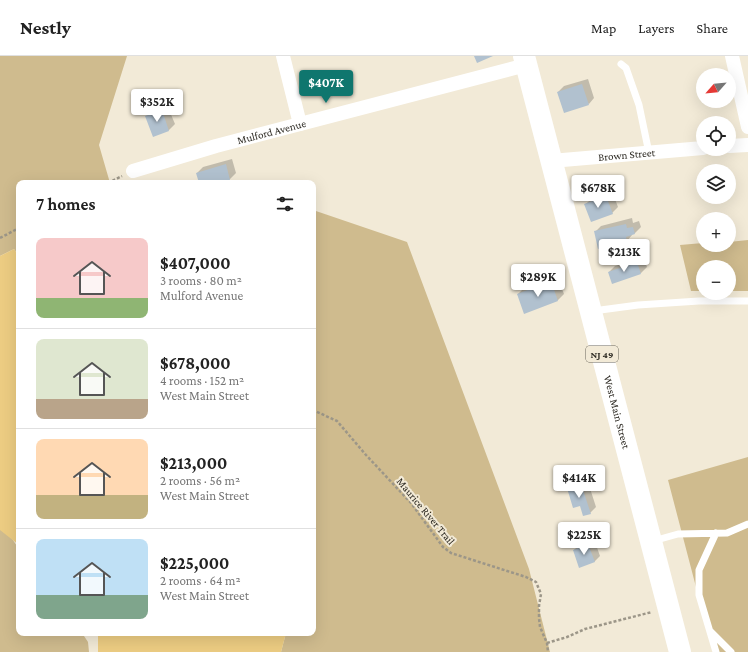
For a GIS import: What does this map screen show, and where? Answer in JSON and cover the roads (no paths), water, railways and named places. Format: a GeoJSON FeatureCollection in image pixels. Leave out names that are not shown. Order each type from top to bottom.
{"type":"FeatureCollection","features":[{"type":"Feature","properties":{"kind":"highway","name":"West Main Street"},"geometry":{"type":"LineString","coordinates":[[525,61],[680,652]]}},
{"type":"Feature","properties":{"kind":"street"},"geometry":{"type":"LineString","coordinates":[[283,56],[300,124]]}},
{"type":"Feature","properties":{"kind":"street"},"geometry":{"type":"LineString","coordinates":[[732,56],[748,127]]}},
{"type":"Feature","properties":{"kind":"street","name":"Mulford Avenue"},"geometry":{"type":"LineString","coordinates":[[133,171],[216,146],[525,61]]}},
{"type":"Feature","properties":{"kind":"street"},"geometry":{"type":"LineString","coordinates":[[736,146],[748,145]]}},
{"type":"Feature","properties":{"kind":"street","name":"Brown Street"},"geometry":{"type":"LineString","coordinates":[[551,161],[696,149]]}},
{"type":"Feature","properties":{"kind":"lane"},"geometry":{"type":"LineString","coordinates":[[621,64],[626,68],[640,105],[649,152]]}},
{"type":"Feature","properties":{"kind":"lane"},"geometry":{"type":"LineString","coordinates":[[590,312],[638,305],[699,301],[748,301]]}},
{"type":"Feature","properties":{"kind":"lane"},"geometry":{"type":"LineString","coordinates":[[651,542],[678,534],[727,533],[748,524]]}},
{"type":"Feature","properties":{"kind":"lane"},"geometry":{"type":"LineString","coordinates":[[716,533],[699,570],[699,595],[716,652]]}},
{"type":"Feature","properties":{"kind":"lane"},"geometry":{"type":"LineString","coordinates":[[709,631],[731,652]]}}]}
